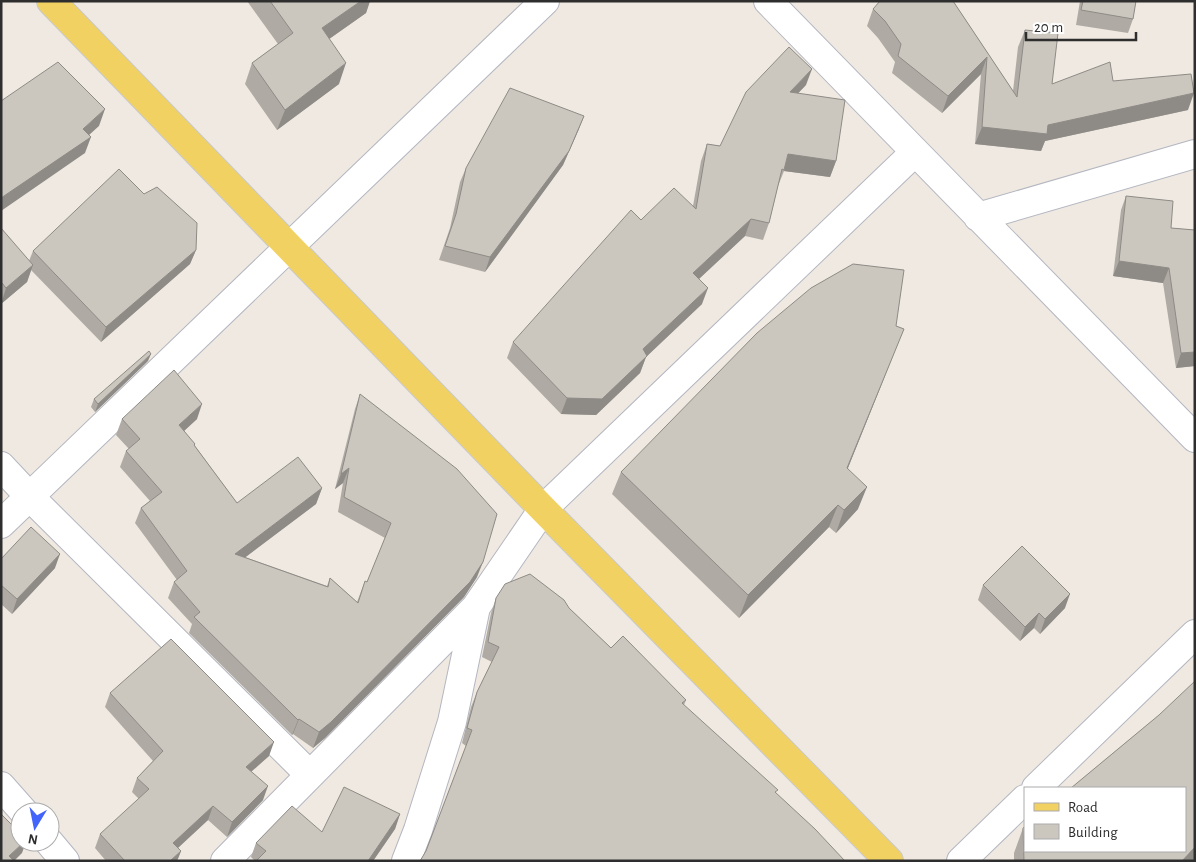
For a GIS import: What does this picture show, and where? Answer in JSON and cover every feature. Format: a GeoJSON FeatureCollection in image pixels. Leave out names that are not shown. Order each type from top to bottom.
{"type":"FeatureCollection","features":[{"type":"Feature","properties":{"kind":"main road"},"geometry":{"type":"LineString","coordinates":[[51,1],[543,509],[888,861]]}},
{"type":"Feature","properties":{"kind":"street"},"geometry":{"type":"LineString","coordinates":[[1,524],[546,1]]}},
{"type":"Feature","properties":{"kind":"street"},"geometry":{"type":"LineString","coordinates":[[768,1],[1195,438]]}},
{"type":"Feature","properties":{"kind":"street"},"geometry":{"type":"LineString","coordinates":[[225,861],[476,607],[543,509],[915,152]]}},
{"type":"Feature","properties":{"kind":"street"},"geometry":{"type":"LineString","coordinates":[[978,217],[1195,154]]}},
{"type":"Feature","properties":{"kind":"street"},"geometry":{"type":"LineString","coordinates":[[1,466],[310,775]]}},
{"type":"Feature","properties":{"kind":"street"},"geometry":{"type":"LineString","coordinates":[[406,861],[418,830],[452,722],[476,607]]}},
{"type":"Feature","properties":{"kind":"street"},"geometry":{"type":"LineString","coordinates":[[1037,787],[1195,634]]}},
{"type":"Feature","properties":{"kind":"street"},"geometry":{"type":"LineString","coordinates":[[1,786],[15,802]]}},
{"type":"Feature","properties":{"kind":"street"},"geometry":{"type":"LineString","coordinates":[[961,861],[1024,800]]}},
{"type":"Feature","properties":{"kind":"building"},"geometry":{"type":"Polygon","coordinates":[[[270,1],[361,1],[322,28],[346,63],[285,110],[252,63],[293,33],[270,1]]]}},
{"type":"Feature","properties":{"kind":"building"},"geometry":{"type":"Polygon","coordinates":[[[880,1],[953,1],[1017,97],[1025,30],[1058,33],[1052,84],[1110,62],[1113,81],[1191,74],[1194,93],[1048,125],[1047,134],[982,127],[987,57],[948,96],[898,56],[901,44],[885,21],[873,9],[880,1]]]}},
{"type":"Feature","properties":{"kind":"building"},"geometry":{"type":"Polygon","coordinates":[[[1083,1],[1136,1],[1133,19],[1081,10],[1083,1]]]}},
{"type":"Feature","properties":{"kind":"building"},"geometry":{"type":"Polygon","coordinates":[[[789,47],[812,69],[790,92],[845,100],[836,161],[788,154],[784,170],[782,169],[769,223],[751,219],[693,273],[708,288],[643,349],[647,356],[602,399],[567,398],[513,342],[631,210],[641,220],[674,188],[696,209],[707,144],[720,146],[746,92],[789,47]]]}},
{"type":"Feature","properties":{"kind":"building"},"geometry":{"type":"Polygon","coordinates":[[[58,62],[105,109],[83,129],[91,137],[1,198],[1,101],[58,62]]]}},
{"type":"Feature","properties":{"kind":"building"},"geometry":{"type":"Polygon","coordinates":[[[510,88],[584,116],[569,151],[490,257],[445,246],[456,214],[466,168],[510,88]]]}},
{"type":"Feature","properties":{"kind":"building"},"geometry":{"type":"Polygon","coordinates":[[[119,169],[144,194],[157,187],[197,223],[196,250],[106,327],[33,251],[119,169]]]}},
{"type":"Feature","properties":{"kind":"building"},"geometry":{"type":"Polygon","coordinates":[[[1126,196],[1173,201],[1171,228],[1195,230],[1195,352],[1181,353],[1169,268],[1119,261],[1126,196]]]}},
{"type":"Feature","properties":{"kind":"building"},"geometry":{"type":"Polygon","coordinates":[[[1,228],[33,265],[6,288],[1,284],[1,228]]]}},
{"type":"Feature","properties":{"kind":"building"},"geometry":{"type":"Polygon","coordinates":[[[853,264],[904,270],[896,326],[904,329],[847,468],[867,487],[844,510],[838,505],[748,595],[621,472],[757,333],[811,288],[853,264]]]}},
{"type":"Feature","properties":{"kind":"building"},"geometry":{"type":"Polygon","coordinates":[[[149,351],[151,354],[98,404],[94,399],[149,351]]]}},
{"type":"Feature","properties":{"kind":"building"},"geometry":{"type":"Polygon","coordinates":[[[174,370],[202,404],[179,425],[195,444],[237,503],[298,457],[322,488],[235,554],[328,587],[330,578],[358,603],[365,581],[367,582],[391,523],[344,497],[349,468],[341,474],[360,394],[457,469],[497,514],[483,562],[470,582],[319,732],[298,720],[194,617],[200,612],[174,582],[187,571],[141,508],[162,492],[126,451],[140,439],[122,419],[174,370]]]}},
{"type":"Feature","properties":{"kind":"building"},"geometry":{"type":"Polygon","coordinates":[[[31,527],[60,554],[17,599],[1,585],[1,559],[31,527]]]}},
{"type":"Feature","properties":{"kind":"building"},"geometry":{"type":"Polygon","coordinates":[[[1022,546],[1070,594],[1045,619],[1039,613],[1025,627],[983,585],[1022,546]]]}},
{"type":"Feature","properties":{"kind":"building"},"geometry":{"type":"Polygon","coordinates":[[[530,574],[564,600],[569,608],[611,648],[623,636],[686,700],[682,703],[778,790],[775,792],[815,829],[845,861],[420,861],[426,851],[472,730],[467,728],[477,692],[499,647],[488,642],[496,598],[505,584],[530,574]]]}},
{"type":"Feature","properties":{"kind":"building"},"geometry":{"type":"Polygon","coordinates":[[[171,639],[274,742],[246,767],[268,786],[232,822],[213,806],[173,843],[181,851],[170,861],[125,861],[100,834],[149,789],[137,778],[163,751],[110,693],[171,639]]]}},
{"type":"Feature","properties":{"kind":"building"},"geometry":{"type":"Polygon","coordinates":[[[1195,681],[1195,847],[1182,861],[1024,861],[1023,828],[1024,827],[1024,852],[1186,852],[1186,787],[1072,787],[1159,715],[1195,681]]]}},
{"type":"Feature","properties":{"kind":"building"},"geometry":{"type":"Polygon","coordinates":[[[344,787],[400,814],[368,861],[256,861],[266,851],[256,843],[292,806],[322,832],[344,787]]]}},
{"type":"Feature","properties":{"kind":"building"},"geometry":{"type":"Polygon","coordinates":[[[1,814],[10,823],[10,852],[13,852],[9,856],[14,861],[1,861],[1,814]]]}}]}
